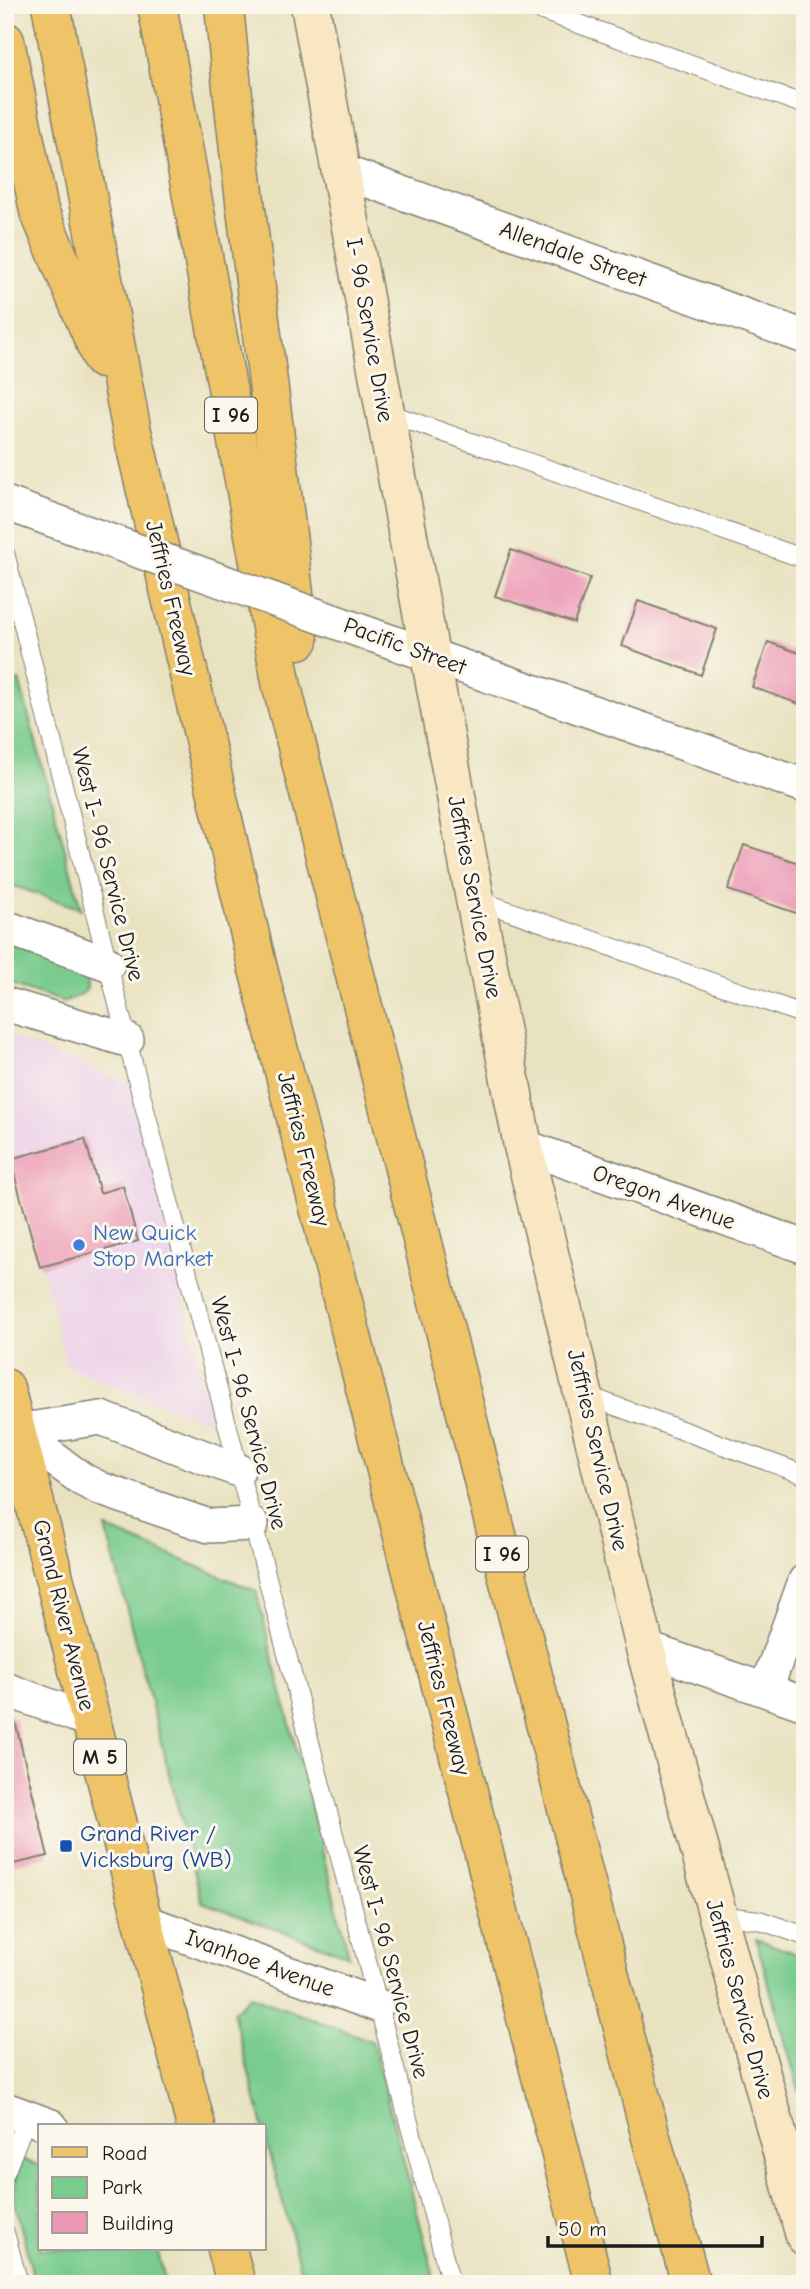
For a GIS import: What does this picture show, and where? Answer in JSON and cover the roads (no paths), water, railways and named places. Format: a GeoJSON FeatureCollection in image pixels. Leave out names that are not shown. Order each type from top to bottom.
{"type":"FeatureCollection","features":[{"type":"Feature","properties":{"kind":"main road","name":"Jeffries Freeway"},"geometry":{"type":"LineString","coordinates":[[51,5],[131,427],[258,969],[594,2284]]}},
{"type":"Feature","properties":{"kind":"main road","name":"I 96"},"geometry":{"type":"LineString","coordinates":[[156,5],[282,687],[499,1544],[691,2284]]}},
{"type":"Feature","properties":{"kind":"main road"},"geometry":{"type":"LineString","coordinates":[[224,5],[235,130],[287,521],[317,823]]}},
{"type":"Feature","properties":{"kind":"main road"},"geometry":{"type":"LineString","coordinates":[[5,41],[39,211],[131,427]]}},
{"type":"Feature","properties":{"kind":"main road","name":"Grand River Avenue"},"geometry":{"type":"LineString","coordinates":[[5,1388],[195,2124]]}},
{"type":"Feature","properties":{"kind":"main road"},"geometry":{"type":"LineString","coordinates":[[228,2250],[236,2284]]}},
{"type":"Feature","properties":{"kind":"street","name":"I- 96 Service Drive"},"geometry":{"type":"LineString","coordinates":[[310,5],[430,655]]}},
{"type":"Feature","properties":{"kind":"street","name":"Allendale Street"},"geometry":{"type":"LineString","coordinates":[[341,171],[805,337]]}},
{"type":"Feature","properties":{"kind":"street","name":"Pacific Street"},"geometry":{"type":"LineString","coordinates":[[5,503],[805,786]]}},
{"type":"Feature","properties":{"kind":"street","name":"Jeffries Service Drive"},"geometry":{"type":"LineString","coordinates":[[430,655],[523,1146],[645,1648],[717,1915],[793,2155],[805,2236]]}},
{"type":"Feature","properties":{"kind":"street"},"geometry":{"type":"LineString","coordinates":[[5,927],[108,964]]}},
{"type":"Feature","properties":{"kind":"street"},"geometry":{"type":"LineString","coordinates":[[5,1004],[127,1040]]}},
{"type":"Feature","properties":{"kind":"street","name":"Oregon Avenue"},"geometry":{"type":"LineString","coordinates":[[523,1146],[805,1247]]}},
{"type":"Feature","properties":{"kind":"street"},"geometry":{"type":"LineString","coordinates":[[16,1432],[101,1418],[238,1470]]}},
{"type":"Feature","properties":{"kind":"street"},"geometry":{"type":"LineString","coordinates":[[16,1432],[83,1480],[101,1489],[209,1526],[253,1524]]}},
{"type":"Feature","properties":{"kind":"street"},"geometry":{"type":"LineString","coordinates":[[766,1689],[805,1581]]}},
{"type":"Feature","properties":{"kind":"street"},"geometry":{"type":"LineString","coordinates":[[645,1648],[805,1703]]}},
{"type":"Feature","properties":{"kind":"street"},"geometry":{"type":"LineString","coordinates":[[5,1689],[91,1721]]}},
{"type":"Feature","properties":{"kind":"street","name":"Ivanhoe Avenue"},"geometry":{"type":"LineString","coordinates":[[143,1921],[377,2005]]}},
{"type":"Feature","properties":{"kind":"lane"},"geometry":{"type":"LineString","coordinates":[[526,5],[805,105]]}},
{"type":"Feature","properties":{"kind":"lane"},"geometry":{"type":"LineString","coordinates":[[385,412],[805,559]]}},
{"type":"Feature","properties":{"kind":"lane","name":"West I- 96 Service Drive"},"geometry":{"type":"LineString","coordinates":[[5,553],[127,1040],[451,2284]]}},
{"type":"Feature","properties":{"kind":"lane"},"geometry":{"type":"LineString","coordinates":[[475,899],[805,1015]]}},
{"type":"Feature","properties":{"kind":"lane"},"geometry":{"type":"LineString","coordinates":[[585,1395],[805,1475]]}},
{"type":"Feature","properties":{"kind":"lane"},"geometry":{"type":"LineString","coordinates":[[717,1915],[759,1920],[805,1936]]}},
{"type":"Feature","properties":{"kind":"lane"},"geometry":{"type":"LineString","coordinates":[[5,2173],[28,2118]]}},
{"type":"Feature","properties":{"kind":"lane"},"geometry":{"type":"LineString","coordinates":[[5,2233],[19,2284]]}},
{"type":"Feature","properties":{"kind":"place","name":"New Quick Stop Market"},"geometry":{"type":"Point","coordinates":[79,1245]}},
{"type":"Feature","properties":{"kind":"place","name":"Grand River / Vicksburg (WB)"},"geometry":{"type":"Point","coordinates":[66,1846]}}]}
